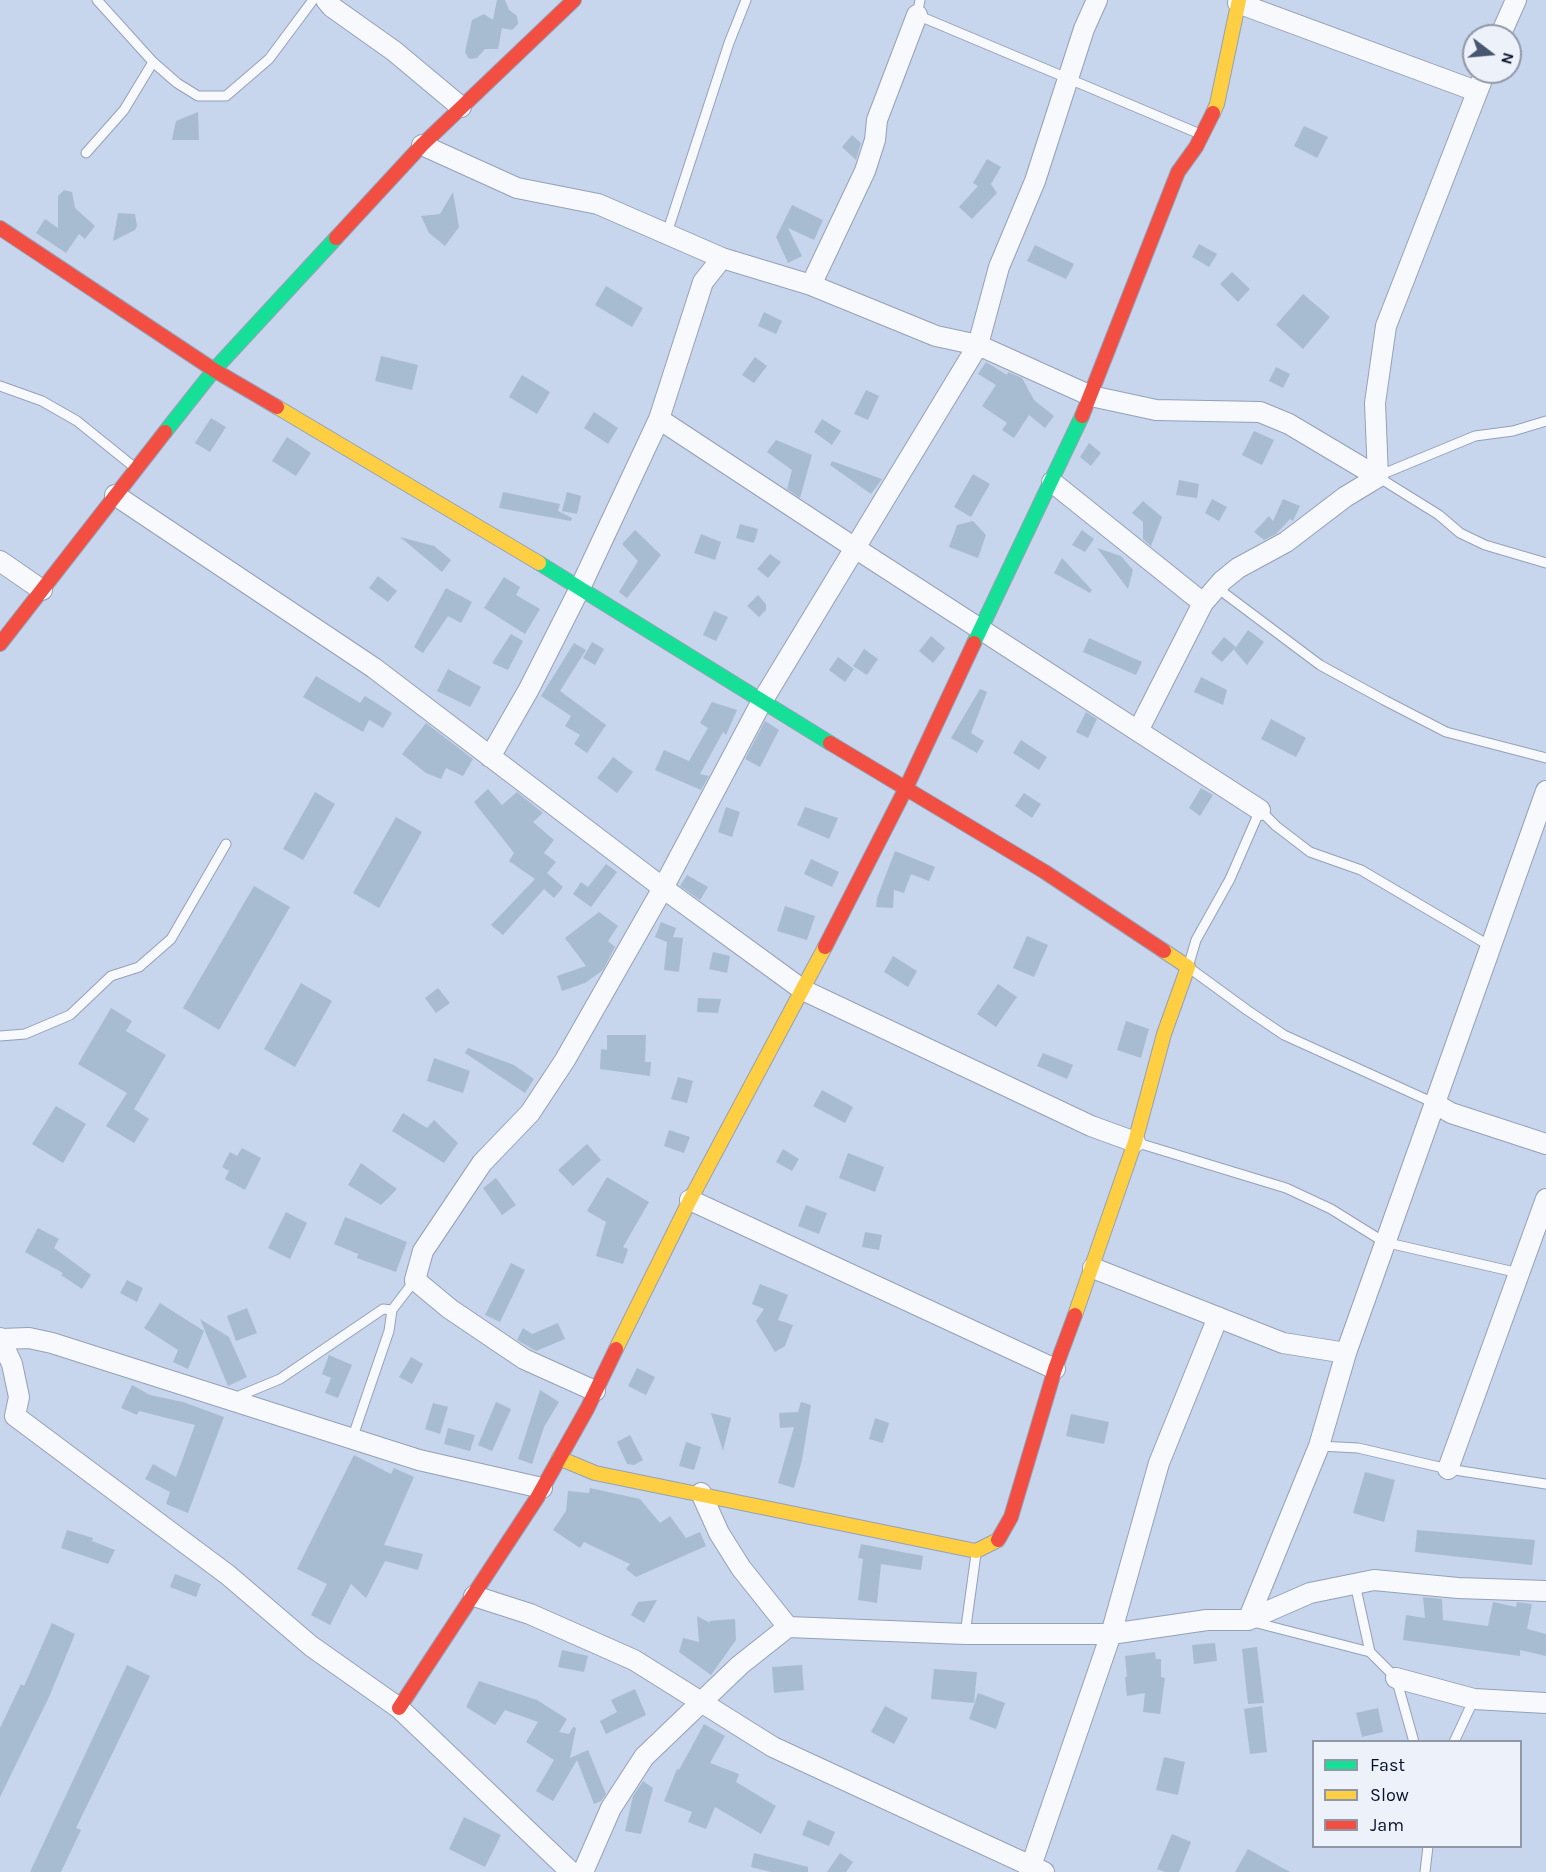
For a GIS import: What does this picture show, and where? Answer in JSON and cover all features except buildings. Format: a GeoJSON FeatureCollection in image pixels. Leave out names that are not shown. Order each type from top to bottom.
{"type":"FeatureCollection","features":[{"type":"Feature","properties":{"kind":"street"},"geometry":{"type":"LineString","coordinates":[[326,0],[332,7],[394,51],[461,107]]}},
{"type":"Feature","properties":{"kind":"street"},"geometry":{"type":"LineString","coordinates":[[0,644],[214,370],[422,145],[574,0]]}},
{"type":"Feature","properties":{"kind":"street"},"geometry":{"type":"LineString","coordinates":[[595,1391],[524,1359],[450,1309],[415,1280],[423,1251],[482,1163],[530,1113],[565,1060],[663,888],[762,702],[978,345],[999,267],[1035,181],[1084,29],[1097,0]]}},
{"type":"Feature","properties":{"kind":"street"},"geometry":{"type":"LineString","coordinates":[[1505,24],[1516,0]]}},
{"type":"Feature","properties":{"kind":"street"},"geometry":{"type":"LineString","coordinates":[[399,1708],[474,1596],[559,1458],[690,1200],[803,990],[904,790],[982,630],[1091,396],[1126,311],[1173,183],[1202,135],[1217,104],[1239,1],[1476,91]]}},
{"type":"Feature","properties":{"kind":"street"},"geometry":{"type":"LineString","coordinates":[[811,285],[865,171],[875,140],[877,120],[918,8]]}},
{"type":"Feature","properties":{"kind":"street"},"geometry":{"type":"LineString","coordinates":[[1378,477],[1375,403],[1386,326],[1479,84]]}},
{"type":"Feature","properties":{"kind":"street"},"geometry":{"type":"LineString","coordinates":[[422,145],[516,188],[598,204],[666,236],[722,258],[811,285],[936,336],[978,345],[1091,396],[1156,410],[1260,412],[1289,424],[1378,477]]}},
{"type":"Feature","properties":{"kind":"street"},"geometry":{"type":"LineString","coordinates":[[0,228],[214,370],[580,588],[904,790],[1045,872],[1188,967],[1164,1035],[1135,1142],[1093,1268],[1055,1369],[1011,1517],[998,1540],[976,1551],[595,1473],[559,1458]]}},
{"type":"Feature","properties":{"kind":"street"},"geometry":{"type":"LineString","coordinates":[[490,757],[529,689],[580,588],[659,419],[703,282],[722,258]]}},
{"type":"Feature","properties":{"kind":"street"},"geometry":{"type":"LineString","coordinates":[[659,419],[1260,810]]}},
{"type":"Feature","properties":{"kind":"street"},"geometry":{"type":"LineString","coordinates":[[1138,731],[1203,603],[1216,587],[1238,568],[1286,542],[1345,497],[1378,477]]}},
{"type":"Feature","properties":{"kind":"street"},"geometry":{"type":"LineString","coordinates":[[1052,482],[1203,603]]}},
{"type":"Feature","properties":{"kind":"street"},"geometry":{"type":"LineString","coordinates":[[115,495],[374,668],[663,888],[803,990],[1091,1126],[1135,1142]]}},
{"type":"Feature","properties":{"kind":"street"},"geometry":{"type":"LineString","coordinates":[[0,561],[42,590]]}},
{"type":"Feature","properties":{"kind":"street"},"geometry":{"type":"LineString","coordinates":[[1248,1620],[1319,1446],[1346,1353],[1384,1242],[1546,791]]}},
{"type":"Feature","properties":{"kind":"street"},"geometry":{"type":"LineString","coordinates":[[1434,1103],[1451,1113],[1546,1144]]}},
{"type":"Feature","properties":{"kind":"street"},"geometry":{"type":"LineString","coordinates":[[1448,1469],[1546,1199]]}},
{"type":"Feature","properties":{"kind":"street"},"geometry":{"type":"LineString","coordinates":[[690,1200],[1055,1369]]}},
{"type":"Feature","properties":{"kind":"street"},"geometry":{"type":"LineString","coordinates":[[1093,1268],[1283,1343],[1346,1353]]}},
{"type":"Feature","properties":{"kind":"street"},"geometry":{"type":"LineString","coordinates":[[474,1596],[530,1614],[634,1660],[773,1748],[1035,1870],[1111,1634],[1159,1463],[1218,1317]]}},
{"type":"Feature","properties":{"kind":"street"},"geometry":{"type":"LineString","coordinates":[[542,1488],[419,1460],[52,1344],[29,1338],[1,1338],[12,1364],[20,1397],[7,1419],[228,1575],[311,1646],[399,1708],[571,1872]]}},
{"type":"Feature","properties":{"kind":"street"},"geometry":{"type":"LineString","coordinates":[[701,1493],[719,1533],[741,1568],[788,1627]]}},
{"type":"Feature","properties":{"kind":"street"},"geometry":{"type":"LineString","coordinates":[[583,1872],[611,1808],[644,1757],[740,1665],[788,1627],[965,1634],[1111,1634],[1207,1620],[1248,1620],[1310,1593],[1374,1580],[1458,1588],[1546,1591]]}},
{"type":"Feature","properties":{"kind":"street"},"geometry":{"type":"LineString","coordinates":[[1396,1678],[1473,1699],[1546,1703]]}},
{"type":"Feature","properties":{"kind":"lane"},"geometry":{"type":"LineString","coordinates":[[97,0],[153,62],[177,83],[198,96],[226,96],[269,59],[313,0]]}},
{"type":"Feature","properties":{"kind":"lane"},"geometry":{"type":"LineString","coordinates":[[666,236],[729,42],[746,0]]}},
{"type":"Feature","properties":{"kind":"lane"},"geometry":{"type":"LineString","coordinates":[[918,8],[1069,80],[1202,135]]}},
{"type":"Feature","properties":{"kind":"lane"},"geometry":{"type":"LineString","coordinates":[[86,153],[124,110],[153,62]]}},
{"type":"Feature","properties":{"kind":"lane"},"geometry":{"type":"LineString","coordinates":[[0,386],[42,401],[77,421],[136,468]]}},
{"type":"Feature","properties":{"kind":"lane"},"geometry":{"type":"LineString","coordinates":[[1378,477],[1475,436],[1512,431],[1546,421]]}},
{"type":"Feature","properties":{"kind":"lane"},"geometry":{"type":"LineString","coordinates":[[1378,477],[1439,515],[1460,533],[1485,545],[1546,562]]}},
{"type":"Feature","properties":{"kind":"lane"},"geometry":{"type":"LineString","coordinates":[[1216,587],[1320,665],[1404,711],[1446,732],[1546,758]]}},
{"type":"Feature","properties":{"kind":"lane"},"geometry":{"type":"LineString","coordinates":[[1434,1103],[1284,1035],[1188,967],[1196,940],[1230,879],[1260,810],[1276,826],[1310,852],[1362,870],[1490,946]]}},
{"type":"Feature","properties":{"kind":"lane"},"geometry":{"type":"LineString","coordinates":[[0,1036],[25,1034],[70,1015],[111,976],[139,966],[147,960],[171,939],[226,844]]}},
{"type":"Feature","properties":{"kind":"lane"},"geometry":{"type":"LineString","coordinates":[[1135,1142],[1286,1188],[1331,1209],[1384,1242],[1519,1274]]}},
{"type":"Feature","properties":{"kind":"lane"},"geometry":{"type":"LineString","coordinates":[[352,1439],[389,1331],[393,1310],[415,1280]]}},
{"type":"Feature","properties":{"kind":"lane"},"geometry":{"type":"LineString","coordinates":[[229,1400],[280,1379],[383,1309],[393,1310]]}},
{"type":"Feature","properties":{"kind":"lane"},"geometry":{"type":"LineString","coordinates":[[1319,1446],[1358,1448],[1448,1469],[1546,1484]]}},
{"type":"Feature","properties":{"kind":"lane"},"geometry":{"type":"LineString","coordinates":[[965,1634],[976,1551]]}},
{"type":"Feature","properties":{"kind":"lane"},"geometry":{"type":"LineString","coordinates":[[1354,1584],[1370,1652]]}},
{"type":"Feature","properties":{"kind":"lane"},"geometry":{"type":"LineString","coordinates":[[1248,1620],[1370,1652],[1396,1678],[1413,1740]]}},
{"type":"Feature","properties":{"kind":"lane"},"geometry":{"type":"LineString","coordinates":[[1455,1740],[1473,1699]]}},
{"type":"Feature","properties":{"kind":"lane"},"geometry":{"type":"LineString","coordinates":[[1425,1872],[1428,1848]]}},
{"type":"Feature","properties":{"kind":"traffic: fast"},"geometry":{"type":"LineString","coordinates":[[165,432],[214,370],[336,238]]}},
{"type":"Feature","properties":{"kind":"traffic: fast"},"geometry":{"type":"LineString","coordinates":[[974,643],[1082,416]]}},
{"type":"Feature","properties":{"kind":"traffic: fast"},"geometry":{"type":"LineString","coordinates":[[539,563],[830,743]]}},
{"type":"Feature","properties":{"kind":"traffic: slow"},"geometry":{"type":"LineString","coordinates":[[1213,113],[1217,104],[1239,0]]}},
{"type":"Feature","properties":{"kind":"traffic: slow"},"geometry":{"type":"LineString","coordinates":[[277,407],[539,563]]}},
{"type":"Feature","properties":{"kind":"traffic: slow"},"geometry":{"type":"LineString","coordinates":[[616,1349],[690,1200],[825,947]]}},
{"type":"Feature","properties":{"kind":"traffic: slow"},"geometry":{"type":"LineString","coordinates":[[1075,1315],[1135,1142],[1164,1034],[1188,967],[1164,951]]}},
{"type":"Feature","properties":{"kind":"traffic: slow"},"geometry":{"type":"LineString","coordinates":[[559,1458],[595,1473],[976,1551],[998,1540]]}},
{"type":"Feature","properties":{"kind":"traffic: jam"},"geometry":{"type":"LineString","coordinates":[[336,238],[422,145],[574,0]]}},
{"type":"Feature","properties":{"kind":"traffic: jam"},"geometry":{"type":"LineString","coordinates":[[1082,416],[1178,172],[1196,147],[1213,113]]}},
{"type":"Feature","properties":{"kind":"traffic: jam"},"geometry":{"type":"LineString","coordinates":[[0,228],[214,370],[277,407]]}},
{"type":"Feature","properties":{"kind":"traffic: jam"},"geometry":{"type":"LineString","coordinates":[[0,644],[165,432]]}},
{"type":"Feature","properties":{"kind":"traffic: jam"},"geometry":{"type":"LineString","coordinates":[[825,947],[905,790],[974,643]]}},
{"type":"Feature","properties":{"kind":"traffic: jam"},"geometry":{"type":"LineString","coordinates":[[830,743],[1045,872],[1164,951]]}},
{"type":"Feature","properties":{"kind":"traffic: jam"},"geometry":{"type":"LineString","coordinates":[[998,1540],[1011,1517],[1055,1369],[1075,1315]]}},
{"type":"Feature","properties":{"kind":"traffic: jam"},"geometry":{"type":"LineString","coordinates":[[399,1708],[537,1498],[587,1409],[616,1349]]}}]}
